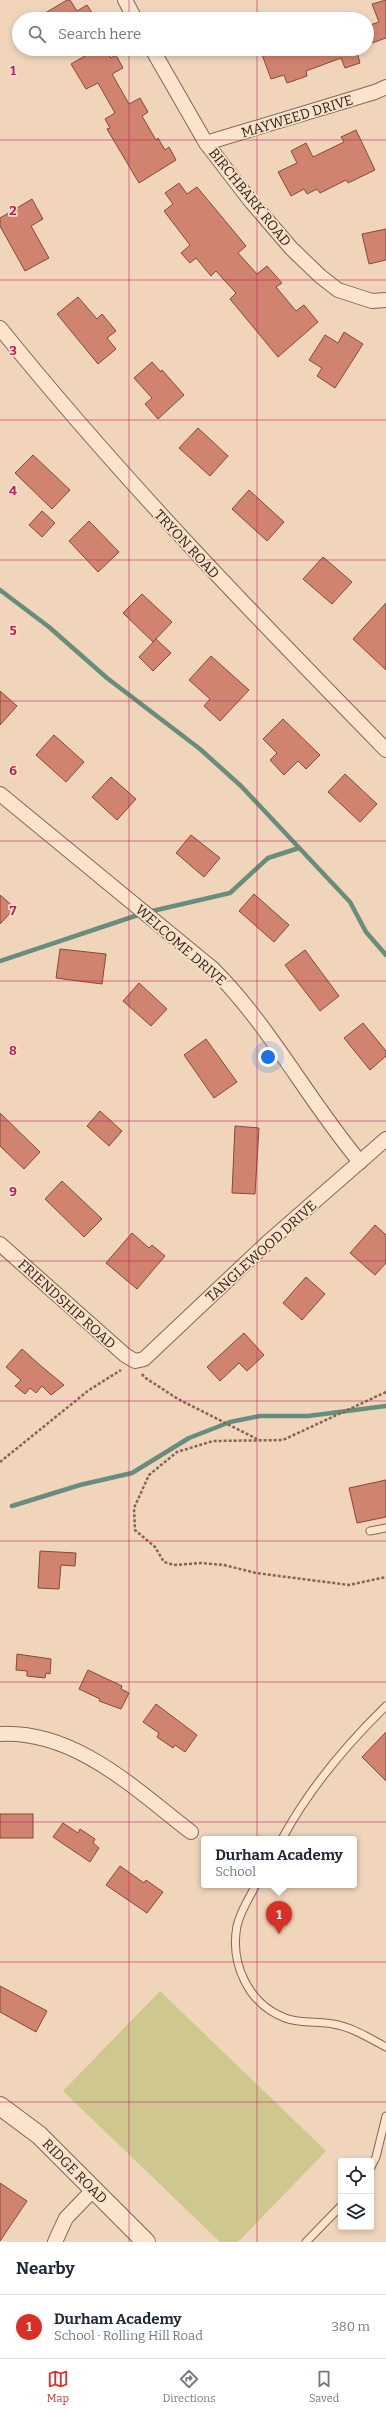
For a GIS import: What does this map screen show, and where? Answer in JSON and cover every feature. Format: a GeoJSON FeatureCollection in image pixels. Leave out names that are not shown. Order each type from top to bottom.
{"type":"FeatureCollection","features":[{"type":"Feature","properties":{"kind":"street"},"geometry":{"type":"LineString","coordinates":[[125,0],[131,12]]}},
{"type":"Feature","properties":{"kind":"street","name":"BIRCHBARK ROAD"},"geometry":{"type":"LineString","coordinates":[[156,56],[206,143],[291,248],[320,276],[338,290],[372,301],[386,300]]}},
{"type":"Feature","properties":{"kind":"street","name":"MAYWEED DRIVE"},"geometry":{"type":"LineString","coordinates":[[206,143],[375,92],[386,87]]}},
{"type":"Feature","properties":{"kind":"street","name":"TRYON ROAD"},"geometry":{"type":"LineString","coordinates":[[0,328],[60,402],[115,466],[233,593],[386,750]]}},
{"type":"Feature","properties":{"kind":"street","name":"WELCOME DRIVE"},"geometry":{"type":"LineString","coordinates":[[0,794],[226,982],[246,1007],[333,1130],[360,1162]]}},
{"type":"Feature","properties":{"kind":"street","name":"TANGLEWOOD DRIVE"},"geometry":{"type":"LineString","coordinates":[[136,1361],[144,1359],[267,1243],[386,1139]]}},
{"type":"Feature","properties":{"kind":"street","name":"FRIENDSHIP ROAD"},"geometry":{"type":"LineString","coordinates":[[0,1244],[125,1355],[136,1361]]}},
{"type":"Feature","properties":{"kind":"street"},"geometry":{"type":"LineString","coordinates":[[0,1734],[17,1733],[36,1736],[83,1752],[191,1832]]}},
{"type":"Feature","properties":{"kind":"street","name":"RIDGE ROAD"},"geometry":{"type":"LineString","coordinates":[[0,2106],[39,2135],[146,2242]]}},
{"type":"Feature","properties":{"kind":"street"},"geometry":{"type":"LineString","coordinates":[[55,2242],[66,2218],[94,2189]]}},
{"type":"Feature","properties":{"kind":"lane"},"geometry":{"type":"LineString","coordinates":[[370,1531],[386,1528]]}},
{"type":"Feature","properties":{"kind":"lane"},"geometry":{"type":"LineString","coordinates":[[284,1836],[296,1812],[335,1759],[386,1706]]}},
{"type":"Feature","properties":{"kind":"lane"},"geometry":{"type":"LineString","coordinates":[[255,1888],[239,1920],[235,1945],[237,1964],[250,1990],[265,2006],[284,2018],[306,2024],[332,2024],[352,2029],[386,2047]]}},
{"type":"Feature","properties":{"kind":"lane"},"geometry":{"type":"LineString","coordinates":[[374,2161],[384,2132],[386,2116]]}},
{"type":"Feature","properties":{"kind":"lane"},"geometry":{"type":"LineString","coordinates":[[306,2242],[338,2209]]}},
{"type":"Feature","properties":{"kind":"path"},"geometry":{"type":"LineString","coordinates":[[0,1462],[90,1390],[136,1361],[144,1377],[173,1396],[257,1439]]}},
{"type":"Feature","properties":{"kind":"path"},"geometry":{"type":"LineString","coordinates":[[386,1392],[283,1440],[257,1439],[213,1441],[177,1452],[149,1475],[134,1508],[135,1530],[155,1547],[164,1562],[174,1565],[201,1563],[224,1565],[256,1573],[349,1585],[386,1577]]}},
{"type":"Feature","properties":{"kind":"shaded area"},"geometry":{"type":"Polygon","coordinates":[[[160,1991],[326,2151],[238,2242],[220,2242],[63,2091],[160,1991]]]}},
{"type":"Feature","properties":{"kind":"building"},"geometry":{"type":"Polygon","coordinates":[[[67,0],[70,0],[77,11],[87,5],[92,12],[47,12],[67,0]]]}},
{"type":"Feature","properties":{"kind":"building"},"geometry":{"type":"Polygon","coordinates":[[[386,0],[386,38],[374,42],[374,24],[379,22],[372,4],[386,0]]]}},
{"type":"Feature","properties":{"kind":"building"},"geometry":{"type":"Polygon","coordinates":[[[85,56],[110,56],[111,58],[117,56],[123,68],[112,74],[129,104],[140,98],[148,112],[142,116],[156,140],[158,138],[165,150],[169,147],[176,160],[139,183],[107,129],[110,128],[105,119],[115,113],[98,83],[86,89],[71,64],[85,56]]]}},
{"type":"Feature","properties":{"kind":"building"},"geometry":{"type":"Polygon","coordinates":[[[263,56],[358,56],[360,63],[345,68],[341,58],[306,71],[307,76],[287,83],[284,75],[271,79],[263,56]]]}},
{"type":"Feature","properties":{"kind":"building"},"geometry":{"type":"Polygon","coordinates":[[[356,130],[375,170],[348,183],[346,180],[320,193],[317,189],[307,194],[304,189],[291,196],[278,172],[297,163],[291,151],[306,143],[313,157],[344,142],[341,137],[356,130]]]}},
{"type":"Feature","properties":{"kind":"building"},"geometry":{"type":"Polygon","coordinates":[[[179,183],[187,194],[197,187],[246,246],[238,253],[257,274],[267,266],[282,283],[276,287],[296,311],[304,305],[318,322],[278,357],[230,299],[236,293],[216,271],[211,276],[196,258],[190,263],[181,253],[190,245],[164,211],[173,204],[165,193],[179,183]]]}},
{"type":"Feature","properties":{"kind":"building"},"geometry":{"type":"Polygon","coordinates":[[[32,199],[43,219],[31,226],[49,258],[25,271],[0,226],[0,218],[32,199]]]}},
{"type":"Feature","properties":{"kind":"building"},"geometry":{"type":"Polygon","coordinates":[[[386,229],[386,260],[369,264],[362,234],[386,229]]]}},
{"type":"Feature","properties":{"kind":"building"},"geometry":{"type":"Polygon","coordinates":[[[78,297],[97,319],[102,314],[116,331],[107,338],[116,349],[98,364],[57,314],[78,297]]]}},
{"type":"Feature","properties":{"kind":"building"},"geometry":{"type":"Polygon","coordinates":[[[344,332],[363,344],[335,388],[317,376],[322,368],[309,360],[325,335],[338,343],[344,332]]]}},
{"type":"Feature","properties":{"kind":"building"},"geometry":{"type":"Polygon","coordinates":[[[152,362],[161,372],[162,370],[184,395],[158,419],[145,404],[152,398],[134,378],[152,362]]]}},
{"type":"Feature","properties":{"kind":"building"},"geometry":{"type":"Polygon","coordinates":[[[198,428],[228,456],[210,476],[179,448],[198,428]]]}},
{"type":"Feature","properties":{"kind":"building"},"geometry":{"type":"Polygon","coordinates":[[[33,455],[70,490],[52,509],[15,473],[33,455]]]}},
{"type":"Feature","properties":{"kind":"building"},"geometry":{"type":"Polygon","coordinates":[[[249,490],[284,522],[267,541],[232,509],[249,490]]]}},
{"type":"Feature","properties":{"kind":"building"},"geometry":{"type":"Polygon","coordinates":[[[42,511],[55,523],[42,537],[29,525],[42,511]]]}},
{"type":"Feature","properties":{"kind":"building"},"geometry":{"type":"Polygon","coordinates":[[[89,521],[119,552],[98,572],[69,541],[89,521]]]}},
{"type":"Feature","properties":{"kind":"building"},"geometry":{"type":"Polygon","coordinates":[[[323,557],[352,582],[332,604],[303,579],[323,557]]]}},
{"type":"Feature","properties":{"kind":"building"},"geometry":{"type":"Polygon","coordinates":[[[142,594],[172,622],[153,642],[123,613],[142,594]]]}},
{"type":"Feature","properties":{"kind":"building"},"geometry":{"type":"Polygon","coordinates":[[[386,603],[386,670],[353,639],[386,603]]]}},
{"type":"Feature","properties":{"kind":"building"},"geometry":{"type":"Polygon","coordinates":[[[156,639],[171,653],[153,671],[139,657],[156,639]]]}},
{"type":"Feature","properties":{"kind":"building"},"geometry":{"type":"Polygon","coordinates":[[[211,656],[249,690],[220,721],[204,706],[210,699],[189,680],[211,656]]]}},
{"type":"Feature","properties":{"kind":"building"},"geometry":{"type":"Polygon","coordinates":[[[0,691],[17,706],[0,725],[0,691]]]}},
{"type":"Feature","properties":{"kind":"building"},"geometry":{"type":"Polygon","coordinates":[[[283,719],[320,755],[306,769],[298,761],[284,775],[270,760],[277,753],[263,739],[283,719]]]}},
{"type":"Feature","properties":{"kind":"building"},"geometry":{"type":"Polygon","coordinates":[[[54,735],[84,762],[66,782],[36,755],[54,735]]]}},
{"type":"Feature","properties":{"kind":"building"},"geometry":{"type":"Polygon","coordinates":[[[345,774],[377,804],[360,822],[328,792],[345,774]]]}},
{"type":"Feature","properties":{"kind":"building"},"geometry":{"type":"Polygon","coordinates":[[[111,777],[136,799],[117,820],[92,797],[111,777]]]}},
{"type":"Feature","properties":{"kind":"building"},"geometry":{"type":"Polygon","coordinates":[[[191,835],[220,858],[204,877],[176,853],[191,835]]]}},
{"type":"Feature","properties":{"kind":"building"},"geometry":{"type":"Polygon","coordinates":[[[254,894],[289,925],[274,942],[239,911],[254,894]]]}},
{"type":"Feature","properties":{"kind":"building"},"geometry":{"type":"Polygon","coordinates":[[[0,895],[15,908],[0,924],[0,895]]]}},
{"type":"Feature","properties":{"kind":"building"},"geometry":{"type":"Polygon","coordinates":[[[60,949],[106,954],[102,984],[56,978],[60,949]]]}},
{"type":"Feature","properties":{"kind":"building"},"geometry":{"type":"Polygon","coordinates":[[[305,950],[339,996],[320,1011],[285,965],[305,950]]]}},
{"type":"Feature","properties":{"kind":"building"},"geometry":{"type":"Polygon","coordinates":[[[139,983],[167,1009],[151,1026],[123,1001],[139,983]]]}},
{"type":"Feature","properties":{"kind":"building"},"geometry":{"type":"Polygon","coordinates":[[[363,1023],[386,1051],[386,1056],[370,1070],[344,1038],[363,1023]]]}},
{"type":"Feature","properties":{"kind":"building"},"geometry":{"type":"Polygon","coordinates":[[[206,1039],[237,1082],[214,1098],[184,1055],[206,1039]]]}},
{"type":"Feature","properties":{"kind":"building"},"geometry":{"type":"Polygon","coordinates":[[[100,1111],[122,1131],[109,1146],[87,1126],[100,1111]]]}},
{"type":"Feature","properties":{"kind":"building"},"geometry":{"type":"Polygon","coordinates":[[[0,1113],[40,1152],[24,1169],[0,1146],[0,1113]]]}},
{"type":"Feature","properties":{"kind":"building"},"geometry":{"type":"Polygon","coordinates":[[[235,1126],[259,1128],[255,1194],[232,1193],[235,1126]]]}},
{"type":"Feature","properties":{"kind":"building"},"geometry":{"type":"Polygon","coordinates":[[[62,1181],[102,1219],[84,1237],[45,1199],[62,1181]]]}},
{"type":"Feature","properties":{"kind":"building"},"geometry":{"type":"Polygon","coordinates":[[[375,1225],[386,1235],[386,1263],[375,1275],[350,1253],[375,1225]]]}},
{"type":"Feature","properties":{"kind":"building"},"geometry":{"type":"Polygon","coordinates":[[[132,1233],[149,1248],[152,1245],[165,1256],[137,1289],[106,1263],[132,1233]]]}},
{"type":"Feature","properties":{"kind":"building"},"geometry":{"type":"Polygon","coordinates":[[[306,1277],[325,1294],[302,1320],[283,1303],[306,1277]]]}},
{"type":"Feature","properties":{"kind":"building"},"geometry":{"type":"Polygon","coordinates":[[[244,1333],[264,1355],[247,1371],[239,1363],[220,1381],[207,1367],[244,1333]]]}},
{"type":"Feature","properties":{"kind":"building"},"geometry":{"type":"Polygon","coordinates":[[[22,1349],[64,1385],[51,1395],[42,1386],[36,1393],[30,1388],[25,1394],[15,1386],[21,1380],[6,1367],[22,1349]]]}},
{"type":"Feature","properties":{"kind":"building"},"geometry":{"type":"Polygon","coordinates":[[[386,1480],[386,1517],[357,1523],[349,1488],[386,1480]]]}},
{"type":"Feature","properties":{"kind":"building"},"geometry":{"type":"Polygon","coordinates":[[[40,1551],[76,1553],[75,1566],[61,1565],[59,1589],[38,1588],[40,1551]]]}},
{"type":"Feature","properties":{"kind":"building"},"geometry":{"type":"Polygon","coordinates":[[[17,1654],[51,1659],[50,1674],[46,1673],[45,1678],[27,1676],[27,1671],[16,1670],[17,1654]]]}},
{"type":"Feature","properties":{"kind":"building"},"geometry":{"type":"Polygon","coordinates":[[[88,1670],[122,1686],[121,1689],[129,1693],[121,1709],[99,1701],[100,1699],[79,1689],[88,1670]]]}},
{"type":"Feature","properties":{"kind":"building"},"geometry":{"type":"Polygon","coordinates":[[[156,1704],[197,1735],[185,1752],[175,1745],[173,1748],[157,1737],[159,1733],[143,1722],[156,1704]]]}},
{"type":"Feature","properties":{"kind":"building"},"geometry":{"type":"Polygon","coordinates":[[[386,1732],[386,1781],[362,1757],[386,1732]]]}},
{"type":"Feature","properties":{"kind":"building"},"geometry":{"type":"Polygon","coordinates":[[[0,1814],[33,1814],[33,1838],[0,1838],[0,1814]]]}},
{"type":"Feature","properties":{"kind":"building"},"geometry":{"type":"Polygon","coordinates":[[[63,1823],[78,1833],[80,1829],[95,1839],[93,1843],[99,1848],[90,1862],[53,1837],[63,1823]]]}},
{"type":"Feature","properties":{"kind":"building"},"geometry":{"type":"Polygon","coordinates":[[[120,1866],[144,1883],[146,1880],[163,1892],[147,1913],[106,1885],[120,1866]]]}},
{"type":"Feature","properties":{"kind":"building"},"geometry":{"type":"Polygon","coordinates":[[[0,1986],[47,2011],[36,2032],[0,2012],[0,1986]]]}},
{"type":"Feature","properties":{"kind":"building"},"geometry":{"type":"Polygon","coordinates":[[[0,2183],[27,2201],[0,2241],[0,2183]]]}},
{"type":"Feature","properties":{"kind":"waterway"},"geometry":{"type":"LineString","coordinates":[[0,590],[49,627],[107,678],[200,749],[241,786],[350,902],[366,932],[386,955]]}},
{"type":"Feature","properties":{"kind":"waterway"},"geometry":{"type":"LineString","coordinates":[[148,912],[230,893],[268,858],[299,848]]}},
{"type":"Feature","properties":{"kind":"waterway"},"geometry":{"type":"LineString","coordinates":[[0,961],[141,914]]}},
{"type":"Feature","properties":{"kind":"waterway"},"geometry":{"type":"LineString","coordinates":[[12,1506],[80,1485],[132,1473],[189,1438],[230,1422],[260,1416],[308,1416],[386,1406]]}},
{"type":"Feature","properties":{"kind":"place","name":"Durham Academy"},"geometry":{"type":"Point","coordinates":[279,1934]}}]}
